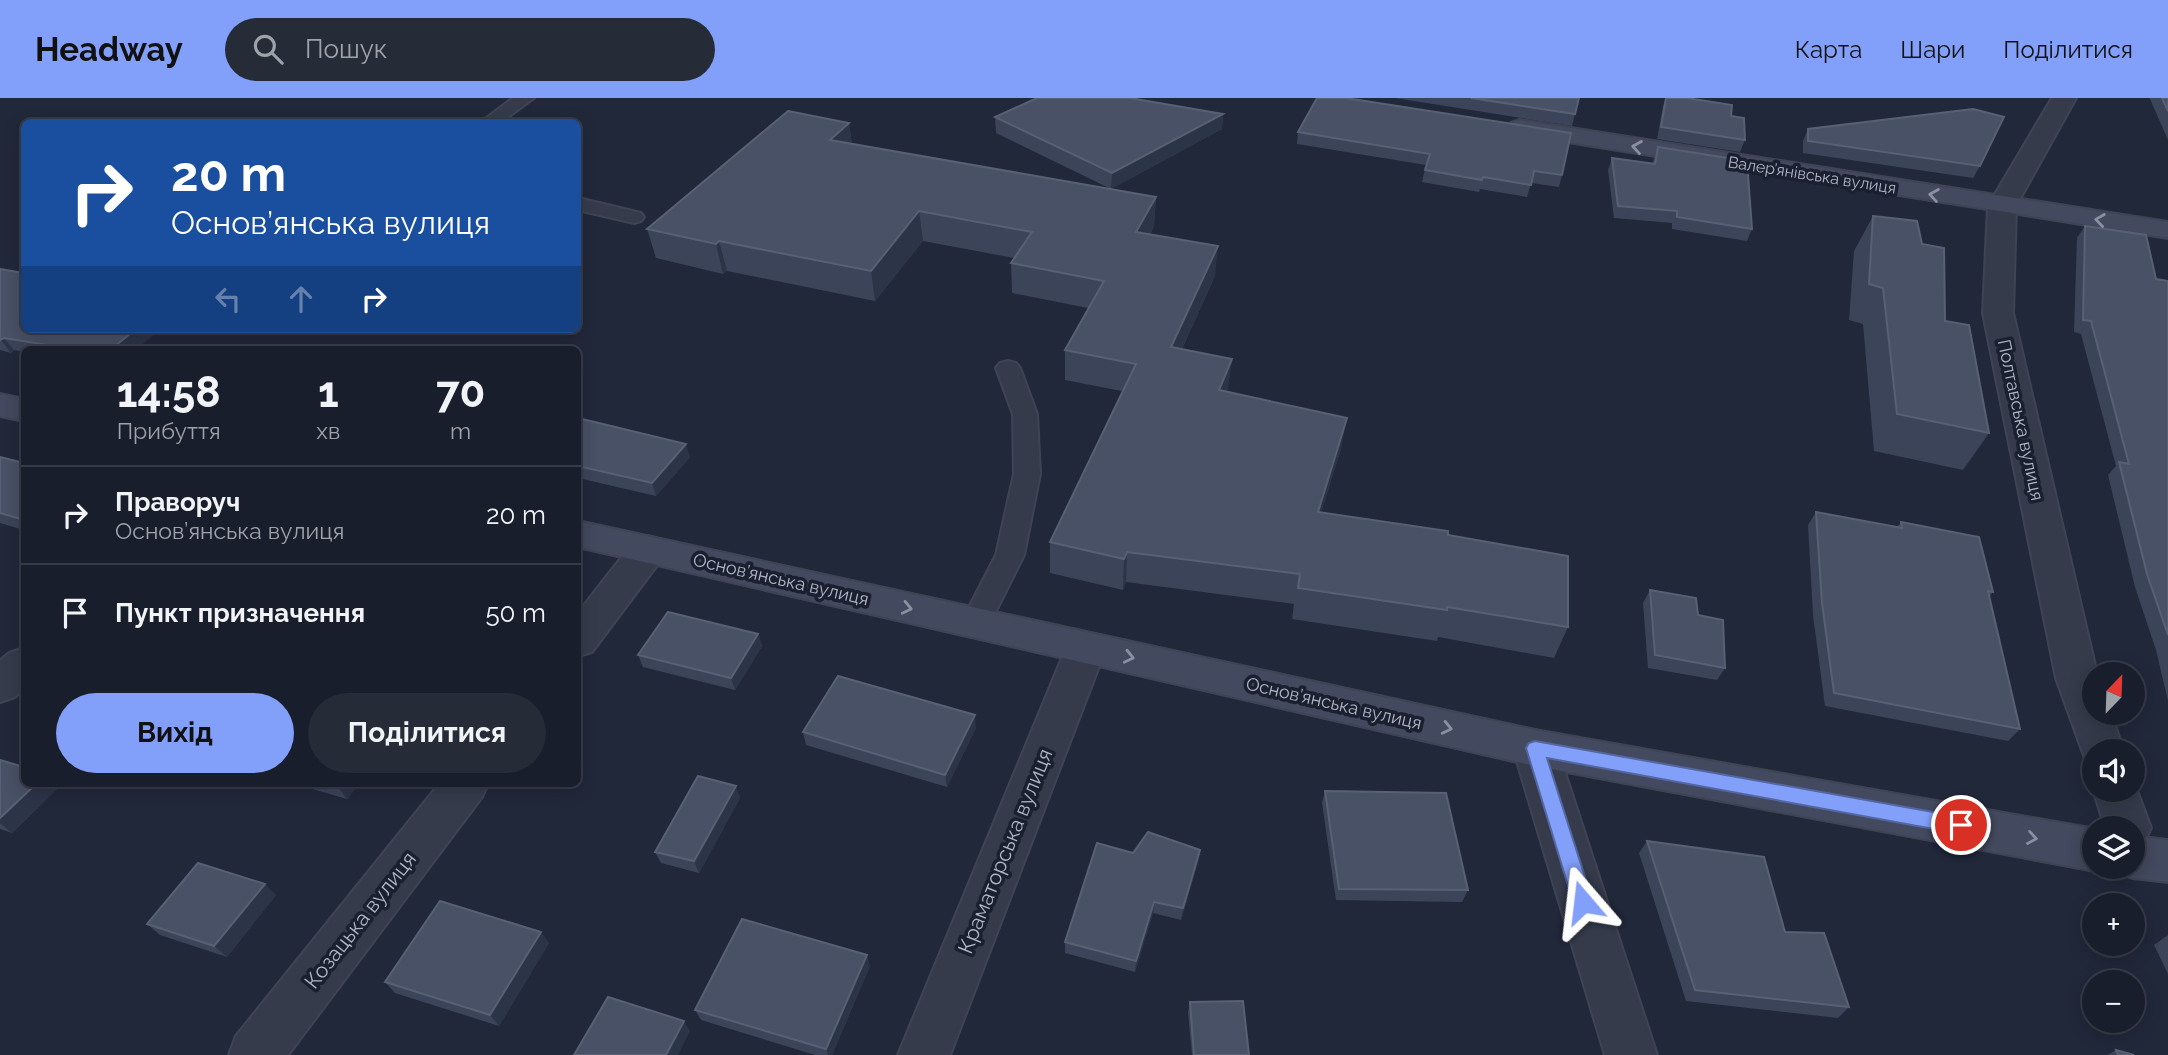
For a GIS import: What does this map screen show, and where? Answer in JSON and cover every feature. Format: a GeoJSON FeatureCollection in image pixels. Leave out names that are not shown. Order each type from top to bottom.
{"type":"FeatureCollection","features":[{"type":"Feature","properties":{"kind":"street","name":"Полтавська вулиця"},"geometry":{"type":"LineString","coordinates":[[2064,98],[2002,206],[1998,313],[2077,678],[2098,739]]}},
{"type":"Feature","properties":{"kind":"street","name":"Валер’янівська вулиця"},"geometry":{"type":"LineString","coordinates":[[1496,124],[2002,206],[2168,230]]}},
{"type":"Feature","properties":{"kind":"street"},"geometry":{"type":"LineString","coordinates":[[0,405],[21,409]]}},
{"type":"Feature","properties":{"kind":"street","name":"Основ’янська вулиця"},"geometry":{"type":"LineString","coordinates":[[581,535],[1535,748],[2082,840]]}},
{"type":"Feature","properties":{"kind":"street"},"geometry":{"type":"LineString","coordinates":[[581,636],[648,550]]}},
{"type":"Feature","properties":{"kind":"street","name":"Краматорська вулиця"},"geometry":{"type":"LineString","coordinates":[[924,1055],[1086,648]]}},
{"type":"Feature","properties":{"kind":"street"},"geometry":{"type":"LineString","coordinates":[[0,685],[21,667]]}},
{"type":"Feature","properties":{"kind":"street"},"geometry":{"type":"LineString","coordinates":[[1535,748],[1631,1055]]}},
{"type":"Feature","properties":{"kind":"street","name":"Козацька вулиця"},"geometry":{"type":"LineString","coordinates":[[255,1055],[464,787]]}},
{"type":"Feature","properties":{"kind":"lane"},"geometry":{"type":"LineString","coordinates":[[494,119],[525,98]]}},
{"type":"Feature","properties":{"kind":"lane"},"geometry":{"type":"LineString","coordinates":[[581,205],[634,217]]}},
{"type":"Feature","properties":{"kind":"lane"},"geometry":{"type":"LineString","coordinates":[[976,623],[1010,555],[1027,474],[1025,414],[1008,368]]}},
{"type":"Feature","properties":{"kind":"building"},"geometry":{"type":"Polygon","coordinates":[[[1037,98],[1130,98],[1223,114],[1112,173],[995,117],[1037,98]]]}},
{"type":"Feature","properties":{"kind":"building"},"geometry":{"type":"Polygon","coordinates":[[[1317,98],[1346,98],[1571,133],[1562,175],[1534,171],[1531,185],[1483,177],[1482,180],[1425,170],[1430,154],[1298,132],[1317,98]]]}},
{"type":"Feature","properties":{"kind":"building"},"geometry":{"type":"Polygon","coordinates":[[[1471,98],[1579,98],[1575,114],[1471,98]]]}},
{"type":"Feature","properties":{"kind":"building"},"geometry":{"type":"Polygon","coordinates":[[[1666,98],[1687,98],[1732,105],[1731,116],[1744,118],[1745,140],[1661,127],[1666,98]]]}},
{"type":"Feature","properties":{"kind":"building"},"geometry":{"type":"Polygon","coordinates":[[[2162,98],[2168,98],[2168,111],[2162,98]]]}},
{"type":"Feature","properties":{"kind":"building"},"geometry":{"type":"Polygon","coordinates":[[[1973,109],[2004,117],[1980,166],[1808,141],[1808,129],[1973,109]]]}},
{"type":"Feature","properties":{"kind":"building"},"geometry":{"type":"Polygon","coordinates":[[[788,111],[849,123],[830,140],[1156,197],[1136,232],[1218,246],[1171,347],[1232,359],[1219,390],[1347,418],[1318,512],[1448,531],[1448,535],[1568,556],[1568,627],[1447,607],[1447,610],[1298,588],[1300,574],[1127,552],[1124,559],[1050,542],[1136,364],[1065,350],[1104,281],[1011,263],[1032,232],[919,211],[871,271],[647,229],[788,111]]]}},
{"type":"Feature","properties":{"kind":"building"},"geometry":{"type":"Polygon","coordinates":[[[1658,147],[1747,161],[1752,229],[1677,217],[1677,211],[1618,206],[1612,158],[1655,164],[1658,147]]]}},
{"type":"Feature","properties":{"kind":"building"},"geometry":{"type":"Polygon","coordinates":[[[1873,216],[1917,221],[1922,244],[1944,248],[1945,321],[1969,325],[1989,433],[1897,414],[1883,288],[1869,284],[1873,216]]]}},
{"type":"Feature","properties":{"kind":"building"},"geometry":{"type":"Polygon","coordinates":[[[2085,226],[2146,235],[2156,279],[2168,281],[2168,635],[2147,574],[2119,462],[2129,464],[2091,321],[2083,320],[2085,226]]]}},
{"type":"Feature","properties":{"kind":"building"},"geometry":{"type":"Polygon","coordinates":[[[0,269],[21,272],[21,333],[131,333],[115,346],[54,346],[4,338],[0,340],[0,269]]]}},
{"type":"Feature","properties":{"kind":"building"},"geometry":{"type":"Polygon","coordinates":[[[581,419],[686,444],[652,483],[581,467],[581,419]]]}},
{"type":"Feature","properties":{"kind":"building"},"geometry":{"type":"Polygon","coordinates":[[[0,457],[21,462],[21,519],[0,513],[0,457]]]}},
{"type":"Feature","properties":{"kind":"building"},"geometry":{"type":"Polygon","coordinates":[[[1816,512],[1902,528],[1901,522],[1979,537],[1993,592],[1988,591],[2020,729],[1834,693],[1822,603],[1816,512]]]}},
{"type":"Feature","properties":{"kind":"building"},"geometry":{"type":"Polygon","coordinates":[[[1650,590],[1696,598],[1698,615],[1723,620],[1725,668],[1655,655],[1650,590]]]}},
{"type":"Feature","properties":{"kind":"building"},"geometry":{"type":"Polygon","coordinates":[[[668,612],[758,634],[731,678],[638,655],[668,612]]]}},
{"type":"Feature","properties":{"kind":"building"},"geometry":{"type":"Polygon","coordinates":[[[838,676],[975,715],[945,775],[803,732],[838,676]]]}},
{"type":"Feature","properties":{"kind":"building"},"geometry":{"type":"Polygon","coordinates":[[[0,760],[21,766],[21,787],[33,787],[0,818],[0,760]]]}},
{"type":"Feature","properties":{"kind":"building"},"geometry":{"type":"Polygon","coordinates":[[[698,776],[736,786],[694,861],[655,852],[698,776]]]}},
{"type":"Feature","properties":{"kind":"building"},"geometry":{"type":"Polygon","coordinates":[[[1325,791],[1446,793],[1468,890],[1339,889],[1325,791]]]}},
{"type":"Feature","properties":{"kind":"building"},"geometry":{"type":"Polygon","coordinates":[[[1148,832],[1200,850],[1183,908],[1154,902],[1136,961],[1065,942],[1097,843],[1133,853],[1148,832]]]}},
{"type":"Feature","properties":{"kind":"building"},"geometry":{"type":"Polygon","coordinates":[[[1647,841],[1764,857],[1785,932],[1824,933],[1849,1007],[1695,990],[1647,841]]]}},
{"type":"Feature","properties":{"kind":"building"},"geometry":{"type":"Polygon","coordinates":[[[198,863],[265,884],[214,946],[147,924],[198,863]]]}},
{"type":"Feature","properties":{"kind":"building"},"geometry":{"type":"Polygon","coordinates":[[[440,901],[541,932],[490,1015],[385,982],[440,901]]]}},
{"type":"Feature","properties":{"kind":"building"},"geometry":{"type":"Polygon","coordinates":[[[742,919],[867,955],[826,1049],[695,1010],[742,919]]]}},
{"type":"Feature","properties":{"kind":"building"},"geometry":{"type":"Polygon","coordinates":[[[608,997],[684,1021],[666,1055],[574,1055],[608,997]]]}},
{"type":"Feature","properties":{"kind":"building"},"geometry":{"type":"Polygon","coordinates":[[[1243,1001],[1249,1055],[1194,1055],[1190,1002],[1243,1001]]]}},
{"type":"Feature","properties":{"kind":"building"},"geometry":{"type":"Polygon","coordinates":[[[2116,1050],[2134,1055],[2118,1055],[2116,1050]]]}},
{"type":"Feature","properties":{"kind":"route"},"geometry":{"type":"LineString","coordinates":[[1583,902],[1535,748],[1961,825]]}}]}
